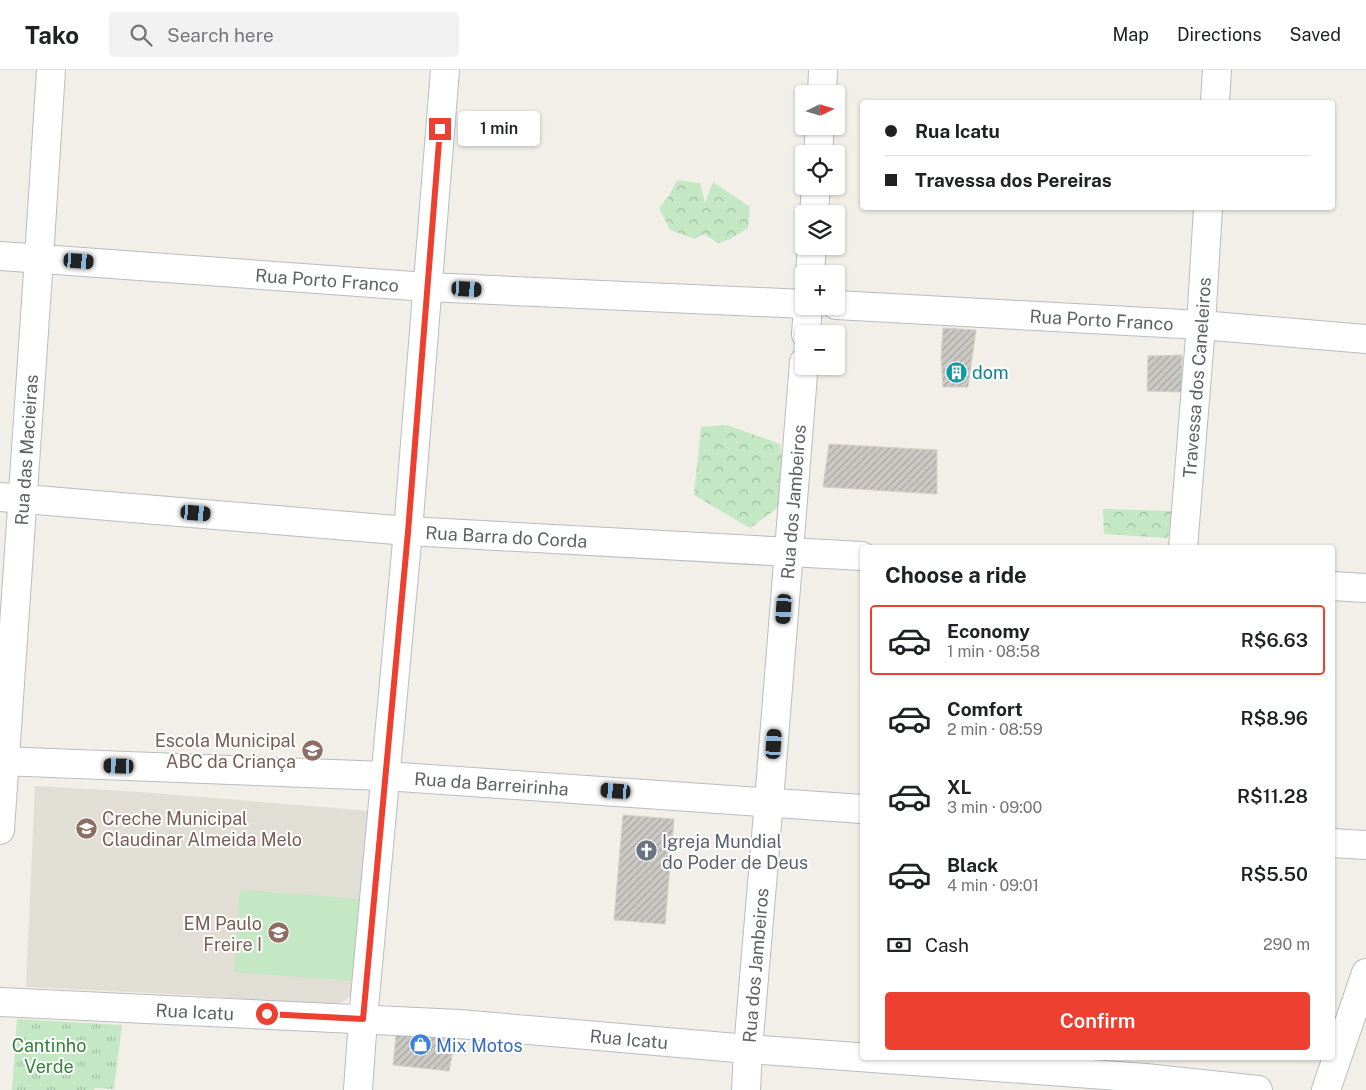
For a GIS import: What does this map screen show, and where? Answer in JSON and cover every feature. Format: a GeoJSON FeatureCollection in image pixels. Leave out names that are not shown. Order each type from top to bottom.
{"type":"FeatureCollection","features":[{"type":"Feature","properties":{"kind":"street","name":"Rua das Macieiras"},"geometry":{"type":"LineString","coordinates":[[0,830],[11,497],[39,258],[50,70]]}},
{"type":"Feature","properties":{"kind":"street"},"geometry":{"type":"LineString","coordinates":[[358,1090],[408,532],[445,70]]}},
{"type":"Feature","properties":{"kind":"street"},"geometry":{"type":"LineString","coordinates":[[822,85],[823,70]]}},
{"type":"Feature","properties":{"kind":"street"},"geometry":{"type":"LineString","coordinates":[[1215,100],[1217,70]]}},
{"type":"Feature","properties":{"kind":"street","name":"Travessa dos Caneleiros"},"geometry":{"type":"LineString","coordinates":[[1182,545],[1201,324],[1208,210]]}},
{"type":"Feature","properties":{"kind":"street","name":"Rua Porto Franco"},"geometry":{"type":"LineString","coordinates":[[0,256],[427,287],[795,304]]}},
{"type":"Feature","properties":{"kind":"street","name":"Rua Porto Franco"},"geometry":{"type":"LineString","coordinates":[[845,305],[1201,324],[1366,339]]}},
{"type":"Feature","properties":{"kind":"street","name":"Rua dos Jambeiros"},"geometry":{"type":"LineString","coordinates":[[746,1090],[803,375]]}},
{"type":"Feature","properties":{"kind":"street","name":"Rua Barra do Corda"},"geometry":{"type":"LineString","coordinates":[[11,497],[408,532],[860,556]]}},
{"type":"Feature","properties":{"kind":"street"},"geometry":{"type":"LineString","coordinates":[[1335,586],[1366,588]]}},
{"type":"Feature","properties":{"kind":"street","name":"Rua da Barreirinha"},"geometry":{"type":"LineString","coordinates":[[2,761],[385,776],[860,809]]}},
{"type":"Feature","properties":{"kind":"street"},"geometry":{"type":"LineString","coordinates":[[1335,843],[1366,845]]}},
{"type":"Feature","properties":{"kind":"street"},"geometry":{"type":"LineString","coordinates":[[1326,1090],[1366,973]]}},
{"type":"Feature","properties":{"kind":"street","name":"Rua Icatu"},"geometry":{"type":"LineString","coordinates":[[0,1002],[459,1024],[748,1050],[860,1057]]}},
{"type":"Feature","properties":{"kind":"street","name":"Rua Icatu"},"geometry":{"type":"LineString","coordinates":[[907,1060],[1146,1075],[1258,1090]]}},
{"type":"Feature","properties":{"kind":"shaded area"},"geometry":{"type":"Polygon","coordinates":[[[35,786],[140,792],[370,811],[355,993],[337,1006],[193,995],[26,987],[35,786]]]}},
{"type":"Feature","properties":{"kind":"green space"},"geometry":{"type":"Polygon","coordinates":[[[677,180],[700,183],[705,203],[713,182],[750,207],[748,228],[730,239],[718,243],[704,234],[695,239],[670,230],[659,208],[669,196],[677,180]]]}},
{"type":"Feature","properties":{"kind":"green space"},"geometry":{"type":"Polygon","coordinates":[[[727,425],[780,444],[785,473],[780,506],[750,528],[694,495],[701,427],[727,425]]]}},
{"type":"Feature","properties":{"kind":"green space"},"geometry":{"type":"Polygon","coordinates":[[[1103,509],[1173,511],[1168,538],[1104,534],[1103,509]]]}},
{"type":"Feature","properties":{"kind":"green space"},"geometry":{"type":"Polygon","coordinates":[[[240,890],[359,899],[353,981],[234,972],[240,890]]]}},
{"type":"Feature","properties":{"kind":"green space","name":"Cantinho Verde"},"geometry":{"type":"Polygon","coordinates":[[[17,1019],[122,1025],[114,1089],[12,1090],[17,1019]]]}},
{"type":"Feature","properties":{"kind":"building","name":"dom"},"geometry":{"type":"Polygon","coordinates":[[[943,328],[976,330],[968,387],[943,387],[941,358],[943,328]]]}},
{"type":"Feature","properties":{"kind":"building"},"geometry":{"type":"Polygon","coordinates":[[[1182,355],[1182,392],[1147,391],[1148,356],[1182,355]]]}},
{"type":"Feature","properties":{"kind":"building"},"geometry":{"type":"Polygon","coordinates":[[[829,444],[937,450],[937,494],[823,487],[829,444]]]}},
{"type":"Feature","properties":{"kind":"building","name":"Igreja Mundial do Poder de Deus"},"geometry":{"type":"Polygon","coordinates":[[[623,815],[674,819],[665,924],[614,920],[623,815]]]}},
{"type":"Feature","properties":{"kind":"building"},"geometry":{"type":"Polygon","coordinates":[[[397,1027],[457,1029],[449,1071],[393,1065],[397,1027]]]}},
{"type":"Feature","properties":{"kind":"place","name":"dom"},"geometry":{"type":"Point","coordinates":[956,372]}},
{"type":"Feature","properties":{"kind":"place","name":"Escola Municipal ABC da Criança"},"geometry":{"type":"Point","coordinates":[312,750]}},
{"type":"Feature","properties":{"kind":"place","name":"Creche Municipal Claudinar Almeida Melo"},"geometry":{"type":"Point","coordinates":[86,828]}},
{"type":"Feature","properties":{"kind":"place","name":"Igreja Mundial do Poder de Deus"},"geometry":{"type":"Point","coordinates":[646,851]}},
{"type":"Feature","properties":{"kind":"place","name":"EM Paulo Freire I"},"geometry":{"type":"Point","coordinates":[278,933]}},
{"type":"Feature","properties":{"kind":"place","name":"Mix Motos"},"geometry":{"type":"Point","coordinates":[420,1045]}},
{"type":"Feature","properties":{"kind":"route"},"geometry":{"type":"LineString","coordinates":[[267,1014],[363,1019],[408,532],[440,129]]}}]}
